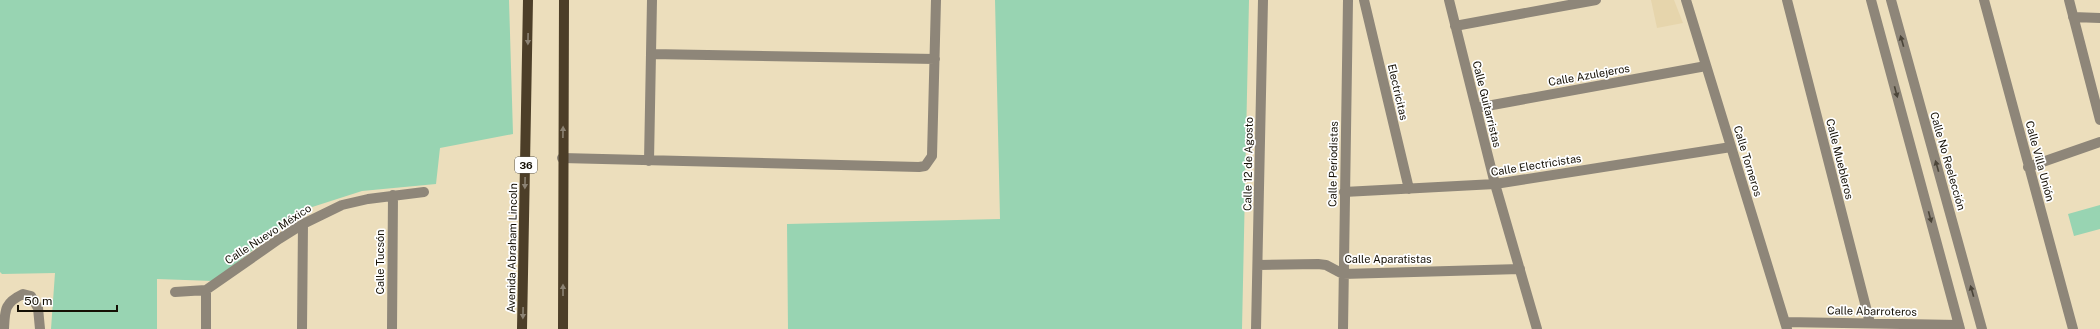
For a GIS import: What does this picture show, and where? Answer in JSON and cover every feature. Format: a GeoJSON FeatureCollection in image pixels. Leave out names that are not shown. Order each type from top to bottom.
{"type":"FeatureCollection","features":[{"type":"Feature","properties":{"kind":"main road","name":"Avenida Abraham Lincoln"},"geometry":{"type":"LineString","coordinates":[[522,329],[528,0]]}},
{"type":"Feature","properties":{"kind":"main road"},"geometry":{"type":"LineString","coordinates":[[563,329],[562,158],[564,0]]}},
{"type":"Feature","properties":{"kind":"street"},"geometry":{"type":"LineString","coordinates":[[649,161],[652,0]]}},
{"type":"Feature","properties":{"kind":"street"},"geometry":{"type":"LineString","coordinates":[[562,158],[925,166],[932,156],[936,0]]}},
{"type":"Feature","properties":{"kind":"street","name":"Calle 12 de Agosto"},"geometry":{"type":"LineString","coordinates":[[1256,329],[1263,0]]}},
{"type":"Feature","properties":{"kind":"street","name":"Calle Periodistas"},"geometry":{"type":"LineString","coordinates":[[1343,329],[1348,0]]}},
{"type":"Feature","properties":{"kind":"street","name":"Electricitas"},"geometry":{"type":"LineString","coordinates":[[1364,0],[1409,189]]}},
{"type":"Feature","properties":{"kind":"street","name":"Calle Guitarristas"},"geometry":{"type":"LineString","coordinates":[[1449,0],[1495,184],[1537,329]]}},
{"type":"Feature","properties":{"kind":"street"},"geometry":{"type":"LineString","coordinates":[[1455,26],[1596,0]]}},
{"type":"Feature","properties":{"kind":"street","name":"Calle Torneros"},"geometry":{"type":"LineString","coordinates":[[1686,0],[1786,325]]}},
{"type":"Feature","properties":{"kind":"street","name":"Calle Muebleros"},"geometry":{"type":"LineString","coordinates":[[1787,0],[1870,323]]}},
{"type":"Feature","properties":{"kind":"street"},"geometry":{"type":"LineString","coordinates":[[1871,0],[1960,327]]}},
{"type":"Feature","properties":{"kind":"street","name":"Calle No Reelección"},"geometry":{"type":"LineString","coordinates":[[1891,0],[1982,329]]}},
{"type":"Feature","properties":{"kind":"street","name":"Calle Villa Unión"},"geometry":{"type":"LineString","coordinates":[[1984,0],[2073,329]]}},
{"type":"Feature","properties":{"kind":"street"},"geometry":{"type":"LineString","coordinates":[[2069,0],[2100,120]]}},
{"type":"Feature","properties":{"kind":"street"},"geometry":{"type":"LineString","coordinates":[[2073,17],[2100,18]]}},
{"type":"Feature","properties":{"kind":"street"},"geometry":{"type":"LineString","coordinates":[[651,54],[935,59]]}},
{"type":"Feature","properties":{"kind":"street","name":"Calle Azulejeros"},"geometry":{"type":"LineString","coordinates":[[1476,108],[1706,66]]}},
{"type":"Feature","properties":{"kind":"street"},"geometry":{"type":"LineString","coordinates":[[2028,167],[2100,142]]}},
{"type":"Feature","properties":{"kind":"street","name":"Calle Electricistas"},"geometry":{"type":"LineString","coordinates":[[1344,192],[1495,184],[1731,147]]}},
{"type":"Feature","properties":{"kind":"street","name":"Calle Nuevo México"},"geometry":{"type":"LineString","coordinates":[[206,290],[230,272],[303,224],[342,205],[393,195],[424,192]]}},
{"type":"Feature","properties":{"kind":"street","name":"Calle Tucsón"},"geometry":{"type":"LineString","coordinates":[[392,329],[393,195]]}},
{"type":"Feature","properties":{"kind":"street"},"geometry":{"type":"LineString","coordinates":[[302,329],[303,224]]}},
{"type":"Feature","properties":{"kind":"street","name":"Calle Aparatistas"},"geometry":{"type":"LineString","coordinates":[[1258,265],[1318,264],[1326,265],[1343,274],[1520,269]]}},
{"type":"Feature","properties":{"kind":"street"},"geometry":{"type":"LineString","coordinates":[[175,292],[206,290],[206,329]]}},
{"type":"Feature","properties":{"kind":"street"},"geometry":{"type":"LineString","coordinates":[[4,329],[5,309],[8,304],[23,294],[31,296],[38,308],[40,329]]}},
{"type":"Feature","properties":{"kind":"street","name":"Calle Abarroteros"},"geometry":{"type":"LineString","coordinates":[[1786,325],[1870,323],[1960,327]]}},
{"type":"Feature","properties":{"kind":"shaded area"},"geometry":{"type":"Polygon","coordinates":[[[1651,0],[1674,0],[1683,23],[1657,28],[1651,0]]]}},
{"type":"Feature","properties":{"kind":"green space"},"geometry":{"type":"Polygon","coordinates":[[[0,0],[509,0],[513,134],[440,148],[436,184],[362,191],[306,209],[213,281],[157,279],[157,329],[51,329],[55,273],[2,274],[0,272],[0,0]]]}},
{"type":"Feature","properties":{"kind":"green space"},"geometry":{"type":"Polygon","coordinates":[[[995,0],[1249,0],[1242,329],[788,329],[787,224],[1000,219],[995,0]]]}},
{"type":"Feature","properties":{"kind":"green space"},"geometry":{"type":"Polygon","coordinates":[[[2100,205],[2100,229],[2074,236],[2068,214],[2100,205]]]}}]}
